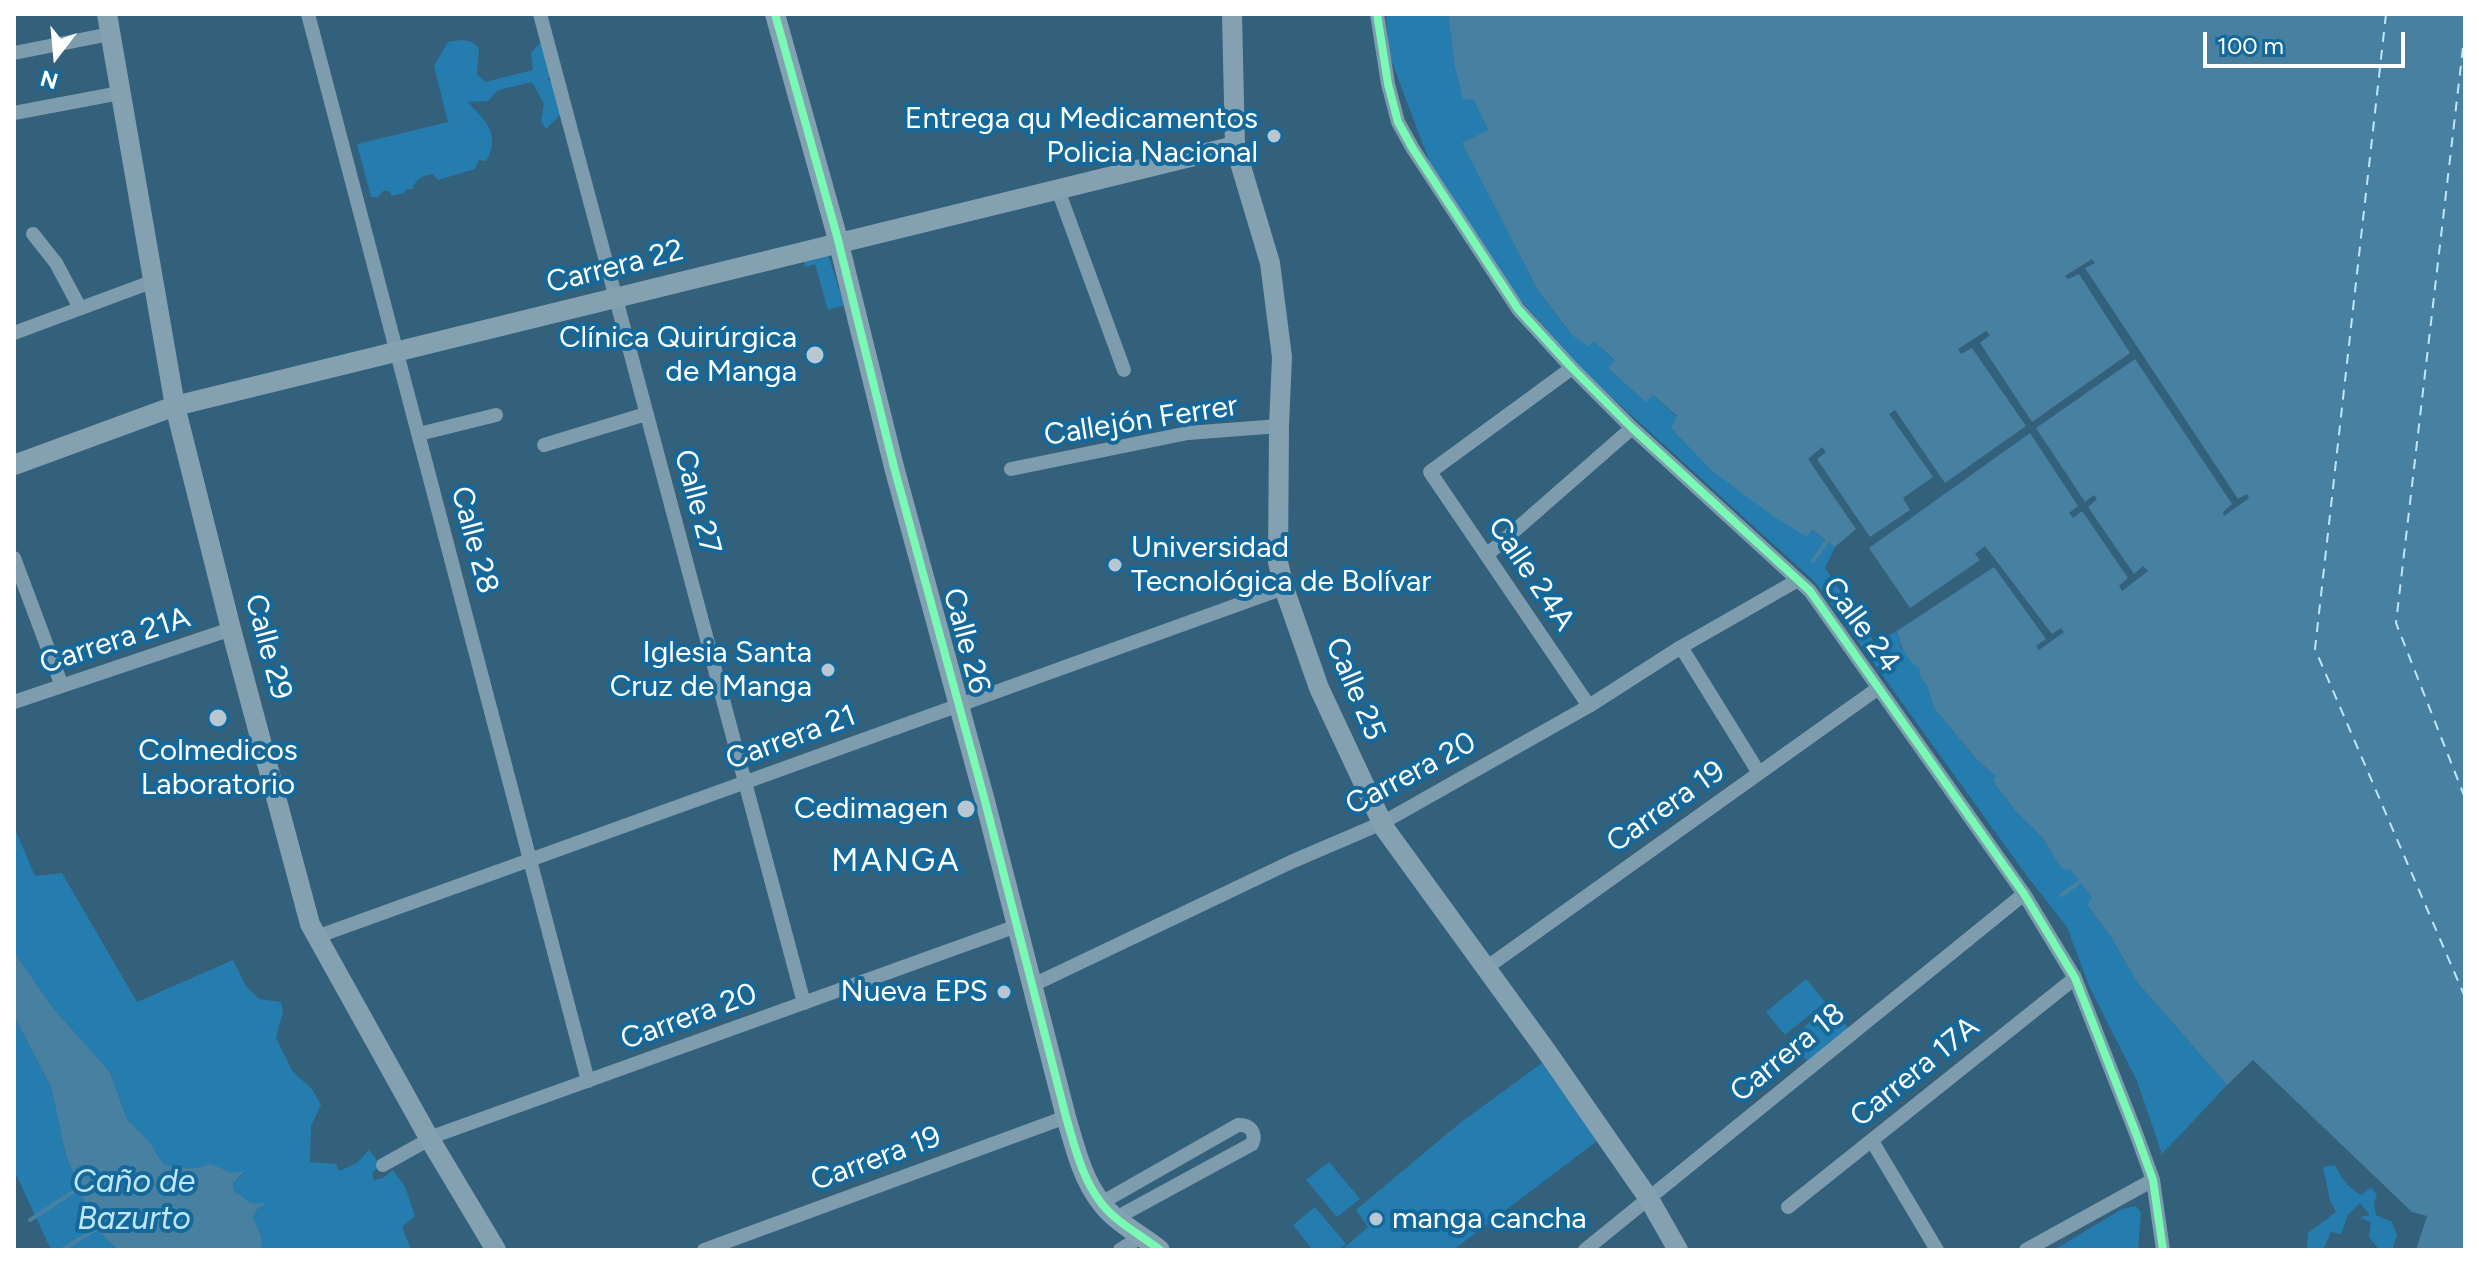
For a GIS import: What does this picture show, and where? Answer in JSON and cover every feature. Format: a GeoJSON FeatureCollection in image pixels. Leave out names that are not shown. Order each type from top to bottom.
{"type":"FeatureCollection","features":[{"type":"Feature","properties":{"kind":"main road","name":"Calle 26"},"geometry":{"type":"LineString","coordinates":[[775,14],[839,244],[890,453],[1081,1167],[1101,1203],[1160,1250]]}},
{"type":"Feature","properties":{"kind":"main road","name":"Calle 25"},"geometry":{"type":"LineString","coordinates":[[1232,14],[1235,146],[1270,263],[1282,357],[1278,562],[1319,688],[1382,823],[1649,1199],[1678,1250]]}},
{"type":"Feature","properties":{"kind":"main road","name":"Calle 29"},"geometry":{"type":"LineString","coordinates":[[109,24],[175,406],[310,924],[429,1138],[496,1250]]}},
{"type":"Feature","properties":{"kind":"main road","name":"Carrera 22"},"geometry":{"type":"LineString","coordinates":[[14,465],[175,406],[1235,146]]}},
{"type":"Feature","properties":{"kind":"street","name":"Calle 28"},"geometry":{"type":"LineString","coordinates":[[308,14],[588,1081]]}},
{"type":"Feature","properties":{"kind":"street","name":"Calle 27"},"geometry":{"type":"LineString","coordinates":[[540,14],[804,1003]]}},
{"type":"Feature","properties":{"kind":"street","name":"Calle 24"},"geometry":{"type":"LineString","coordinates":[[1377,14],[1388,84],[1398,122],[1518,309],[1632,428],[1810,591],[2024,894],[2075,978],[2153,1180],[2163,1250]]}},
{"type":"Feature","properties":{"kind":"street"},"geometry":{"type":"LineString","coordinates":[[14,53],[109,24]]}},
{"type":"Feature","properties":{"kind":"street"},"geometry":{"type":"LineString","coordinates":[[14,113],[120,93]]}},
{"type":"Feature","properties":{"kind":"street"},"geometry":{"type":"LineString","coordinates":[[1058,190],[1124,370]]}},
{"type":"Feature","properties":{"kind":"street"},"geometry":{"type":"LineString","coordinates":[[33,234],[56,263],[80,308]]}},
{"type":"Feature","properties":{"kind":"street"},"geometry":{"type":"LineString","coordinates":[[14,333],[154,281]]}},
{"type":"Feature","properties":{"kind":"street","name":"Calle 24A"},"geometry":{"type":"LineString","coordinates":[[1572,368],[1430,472],[1589,706]]}},
{"type":"Feature","properties":{"kind":"street"},"geometry":{"type":"LineString","coordinates":[[544,445],[646,414]]}},
{"type":"Feature","properties":{"kind":"street"},"geometry":{"type":"LineString","coordinates":[[419,434],[496,415]]}},
{"type":"Feature","properties":{"kind":"street","name":"Callejón Ferrer"},"geometry":{"type":"LineString","coordinates":[[1011,469],[1188,433],[1279,426]]}},
{"type":"Feature","properties":{"kind":"street"},"geometry":{"type":"LineString","coordinates":[[1488,554],[1632,428]]}},
{"type":"Feature","properties":{"kind":"street"},"geometry":{"type":"LineString","coordinates":[[14,558],[62,686]]}},
{"type":"Feature","properties":{"kind":"street","name":"Carrera 20"},"geometry":{"type":"LineString","coordinates":[[1033,985],[1291,862],[1382,823],[1589,706],[1681,647],[1798,580]]}},
{"type":"Feature","properties":{"kind":"street","name":"Carrera 21"},"geometry":{"type":"LineString","coordinates":[[316,937],[1284,588]]}},
{"type":"Feature","properties":{"kind":"street","name":"Carrera 21A"},"geometry":{"type":"LineString","coordinates":[[14,702],[231,629]]}},
{"type":"Feature","properties":{"kind":"street"},"geometry":{"type":"LineString","coordinates":[[1681,647],[1759,773]]}},
{"type":"Feature","properties":{"kind":"street","name":"Carrera 19"},"geometry":{"type":"LineString","coordinates":[[1486,968],[1877,689]]}},
{"type":"Feature","properties":{"kind":"street","name":"Carrera 18"},"geometry":{"type":"LineString","coordinates":[[1585,1250],[2024,894]]}},
{"type":"Feature","properties":{"kind":"street","name":"Carrera 20"},"geometry":{"type":"LineString","coordinates":[[383,1165],[429,1138],[1017,926]]}},
{"type":"Feature","properties":{"kind":"street","name":"Carrera 17A"},"geometry":{"type":"LineString","coordinates":[[1788,1207],[2075,978]]}},
{"type":"Feature","properties":{"kind":"street","name":"Carrera 19"},"geometry":{"type":"LineString","coordinates":[[704,1250],[1066,1117]]}},
{"type":"Feature","properties":{"kind":"street"},"geometry":{"type":"LineString","coordinates":[[1101,1203],[1238,1125],[1246,1125],[1252,1130],[1252,1144],[1116,1218]]}},
{"type":"Feature","properties":{"kind":"street"},"geometry":{"type":"LineString","coordinates":[[1872,1141],[1937,1250]]}},
{"type":"Feature","properties":{"kind":"street"},"geometry":{"type":"LineString","coordinates":[[2026,1250],[2153,1180]]}},
{"type":"Feature","properties":{"kind":"street"},"geometry":{"type":"LineString","coordinates":[[1120,1250],[1142,1236]]}},
{"type":"Feature","properties":{"kind":"shaded area"},"geometry":{"type":"Polygon","coordinates":[[[1386,14],[1448,14],[1455,68],[1463,99],[1473,99],[1488,130],[1463,143],[1539,292],[1573,336],[1593,341],[1615,361],[1608,368],[1646,401],[1653,395],[1677,417],[1672,428],[1711,470],[1807,537],[1811,530],[1835,547],[1825,568],[1875,643],[1897,631],[1901,648],[1920,668],[1920,676],[1927,686],[1934,708],[1978,761],[1996,776],[1993,781],[2016,812],[2043,838],[2057,862],[2070,869],[2092,898],[2087,905],[2111,937],[2137,982],[2227,1085],[2162,1154],[2137,1081],[2090,988],[2067,927],[1816,583],[1584,372],[1495,271],[1430,163],[1389,54],[1386,14]]]}},
{"type":"Feature","properties":{"kind":"shaded area"},"geometry":{"type":"Polygon","coordinates":[[[542,41],[555,71],[547,80],[559,83],[561,114],[546,129],[541,122],[544,104],[532,82],[498,90],[488,101],[467,102],[480,115],[492,136],[486,161],[479,160],[475,169],[438,180],[433,174],[423,177],[404,193],[392,196],[389,191],[383,191],[378,197],[371,197],[357,144],[448,122],[434,66],[448,42],[472,42],[479,48],[477,74],[485,82],[533,70],[531,53],[542,41]]]}},
{"type":"Feature","properties":{"kind":"shaded area"},"geometry":{"type":"Polygon","coordinates":[[[827,251],[844,305],[828,310],[815,264],[805,267],[803,257],[827,251]]]}},
{"type":"Feature","properties":{"kind":"shaded area"},"geometry":{"type":"Polygon","coordinates":[[[14,827],[35,876],[62,873],[137,1002],[233,960],[246,986],[259,999],[281,1002],[283,1011],[276,1038],[293,1072],[312,1089],[321,1105],[311,1126],[310,1162],[336,1164],[339,1171],[357,1163],[369,1150],[381,1165],[372,1173],[374,1180],[383,1178],[393,1170],[405,1187],[415,1216],[402,1227],[411,1250],[266,1250],[261,1246],[261,1236],[253,1217],[258,1208],[266,1205],[251,1203],[234,1191],[233,1183],[244,1173],[232,1173],[211,1165],[187,1168],[163,1164],[149,1141],[127,1119],[110,1072],[53,1008],[14,952],[14,827]]]}},
{"type":"Feature","properties":{"kind":"shaded area"},"geometry":{"type":"Polygon","coordinates":[[[1806,979],[1825,1002],[1785,1035],[1766,1012],[1806,979]]]}},
{"type":"Feature","properties":{"kind":"shaded area"},"geometry":{"type":"Polygon","coordinates":[[[1829,1006],[1849,1029],[1809,1063],[1789,1040],[1829,1006]]]}},
{"type":"Feature","properties":{"kind":"shaded area"},"geometry":{"type":"Polygon","coordinates":[[[14,1016],[51,1087],[66,1155],[90,1216],[96,1229],[118,1250],[51,1250],[14,1170],[14,1016]]]}},
{"type":"Feature","properties":{"kind":"shaded area"},"geometry":{"type":"Polygon","coordinates":[[[1542,1063],[1597,1141],[1453,1250],[1342,1250],[1368,1227],[1356,1210],[1460,1123],[1542,1063]]]}},
{"type":"Feature","properties":{"kind":"shaded area"},"geometry":{"type":"Polygon","coordinates":[[[1329,1162],[1360,1199],[1337,1217],[1306,1180],[1329,1162]]]}},
{"type":"Feature","properties":{"kind":"shaded area"},"geometry":{"type":"Polygon","coordinates":[[[2335,1165],[2356,1192],[2361,1195],[2371,1188],[2377,1194],[2374,1203],[2376,1215],[2392,1222],[2397,1235],[2392,1250],[2378,1248],[2369,1237],[2371,1223],[2360,1217],[2370,1215],[2360,1203],[2348,1215],[2341,1234],[2331,1232],[2323,1250],[2307,1250],[2308,1233],[2336,1212],[2330,1200],[2323,1167],[2335,1165]]]}},
{"type":"Feature","properties":{"kind":"shaded area"},"geometry":{"type":"Polygon","coordinates":[[[2136,1206],[2141,1213],[2138,1250],[2054,1250],[2122,1209],[2136,1206]]]}},
{"type":"Feature","properties":{"kind":"shaded area"},"geometry":{"type":"Polygon","coordinates":[[[1315,1207],[1346,1244],[1339,1250],[1313,1250],[1293,1225],[1315,1207]]]}},
{"type":"Feature","properties":{"kind":"water"},"geometry":{"type":"Polygon","coordinates":[[[1448,14],[2465,14],[2465,1250],[2416,1250],[2427,1216],[2412,1212],[2253,1060],[2227,1085],[2137,982],[2111,937],[2087,905],[2092,898],[2070,869],[2066,871],[2057,862],[2043,838],[2016,812],[1993,781],[1996,776],[1978,761],[1934,708],[1927,686],[1920,676],[1920,668],[1907,657],[1902,647],[1897,631],[1994,567],[2046,639],[2036,646],[2039,650],[2064,632],[2061,628],[2052,634],[1985,546],[1975,554],[1980,560],[1910,608],[1869,548],[2030,433],[2078,506],[2069,513],[2073,518],[2082,511],[2128,578],[2119,586],[2122,591],[2148,571],[2143,566],[2134,574],[2088,507],[2097,499],[2094,495],[2085,502],[2036,428],[2135,359],[2232,504],[2223,512],[2224,516],[2249,498],[2247,494],[2238,499],[2085,268],[2095,263],[2092,259],[2065,276],[2068,279],[2079,274],[2130,353],[2032,422],[1980,343],[1990,335],[1986,331],[1958,349],[1961,354],[1972,348],[2026,426],[1945,483],[1895,410],[1889,414],[1933,477],[1903,498],[1910,510],[1870,537],[1817,459],[1826,452],[1822,447],[1808,459],[1856,529],[1835,547],[1812,530],[1807,537],[1711,470],[1671,428],[1677,416],[1653,395],[1646,402],[1608,368],[1615,360],[1593,341],[1588,346],[1573,336],[1539,292],[1462,143],[1488,130],[1473,99],[1463,100],[1448,14]]]}},
{"type":"Feature","properties":{"kind":"water","name":"Caño de Bazurto"},"geometry":{"type":"Polygon","coordinates":[[[14,952],[53,1008],[110,1072],[127,1119],[149,1141],[163,1164],[187,1168],[211,1164],[232,1173],[245,1171],[233,1183],[234,1191],[251,1203],[268,1204],[258,1208],[253,1217],[261,1236],[261,1246],[266,1250],[118,1250],[96,1229],[66,1155],[51,1087],[14,1016],[14,952]]]}},
{"type":"Feature","properties":{"kind":"waterway"},"geometry":{"type":"LineString","coordinates":[[1813,561],[1828,540]]}},
{"type":"Feature","properties":{"kind":"waterway"},"geometry":{"type":"LineString","coordinates":[[2061,895],[2080,882]]}},
{"type":"Feature","properties":{"kind":"waterway"},"geometry":{"type":"LineString","coordinates":[[30,1220],[79,1188]]}},
{"type":"Feature","properties":{"kind":"waterway"},"geometry":{"type":"LineString","coordinates":[[62,1250],[96,1229]]}},
{"type":"Feature","properties":{"kind":"ferry route"},"geometry":{"type":"LineString","coordinates":[[2386,14],[2315,649],[2465,997]]}},
{"type":"Feature","properties":{"kind":"ferry route"},"geometry":{"type":"LineString","coordinates":[[2465,30],[2396,623],[2465,798]]}},
{"type":"Feature","properties":{"kind":"cycle path"},"geometry":{"type":"LineString","coordinates":[[775,14],[837,236],[894,467],[1076,1151],[1089,1184],[1102,1204],[1122,1223],[1160,1250]]}},
{"type":"Feature","properties":{"kind":"cycle path"},"geometry":{"type":"LineString","coordinates":[[1377,14],[1388,84],[1398,122],[1518,309],[1632,428],[1810,591],[2024,894],[2075,978],[2137,1136],[2153,1180],[2163,1250]]}},
{"type":"Feature","properties":{"kind":"place","name":"Entrega qu Medicamentos Policia Nacional"},"geometry":{"type":"Point","coordinates":[1274,136]}},
{"type":"Feature","properties":{"kind":"place","name":"Clínica Quirúrgica de Manga"},"geometry":{"type":"Point","coordinates":[815,355]}},
{"type":"Feature","properties":{"kind":"place","name":"Universidad Tecnológica de Bolívar"},"geometry":{"type":"Point","coordinates":[1115,565]}},
{"type":"Feature","properties":{"kind":"place","name":"Iglesia Santa Cruz de Manga"},"geometry":{"type":"Point","coordinates":[828,670]}},
{"type":"Feature","properties":{"kind":"place","name":"Colmedicos Laboratorio"},"geometry":{"type":"Point","coordinates":[218,718]}},
{"type":"Feature","properties":{"kind":"place","name":"Cedimagen"},"geometry":{"type":"Point","coordinates":[966,809]}},
{"type":"Feature","properties":{"kind":"place","name":"Nueva EPS"},"geometry":{"type":"Point","coordinates":[1004,992]}},
{"type":"Feature","properties":{"kind":"place","name":"manga cancha"},"geometry":{"type":"Point","coordinates":[1376,1219]}},
{"type":"Feature","properties":{"kind":"district","name":"MANGA"},"geometry":{"type":"Point","coordinates":[896,862]}}]}
